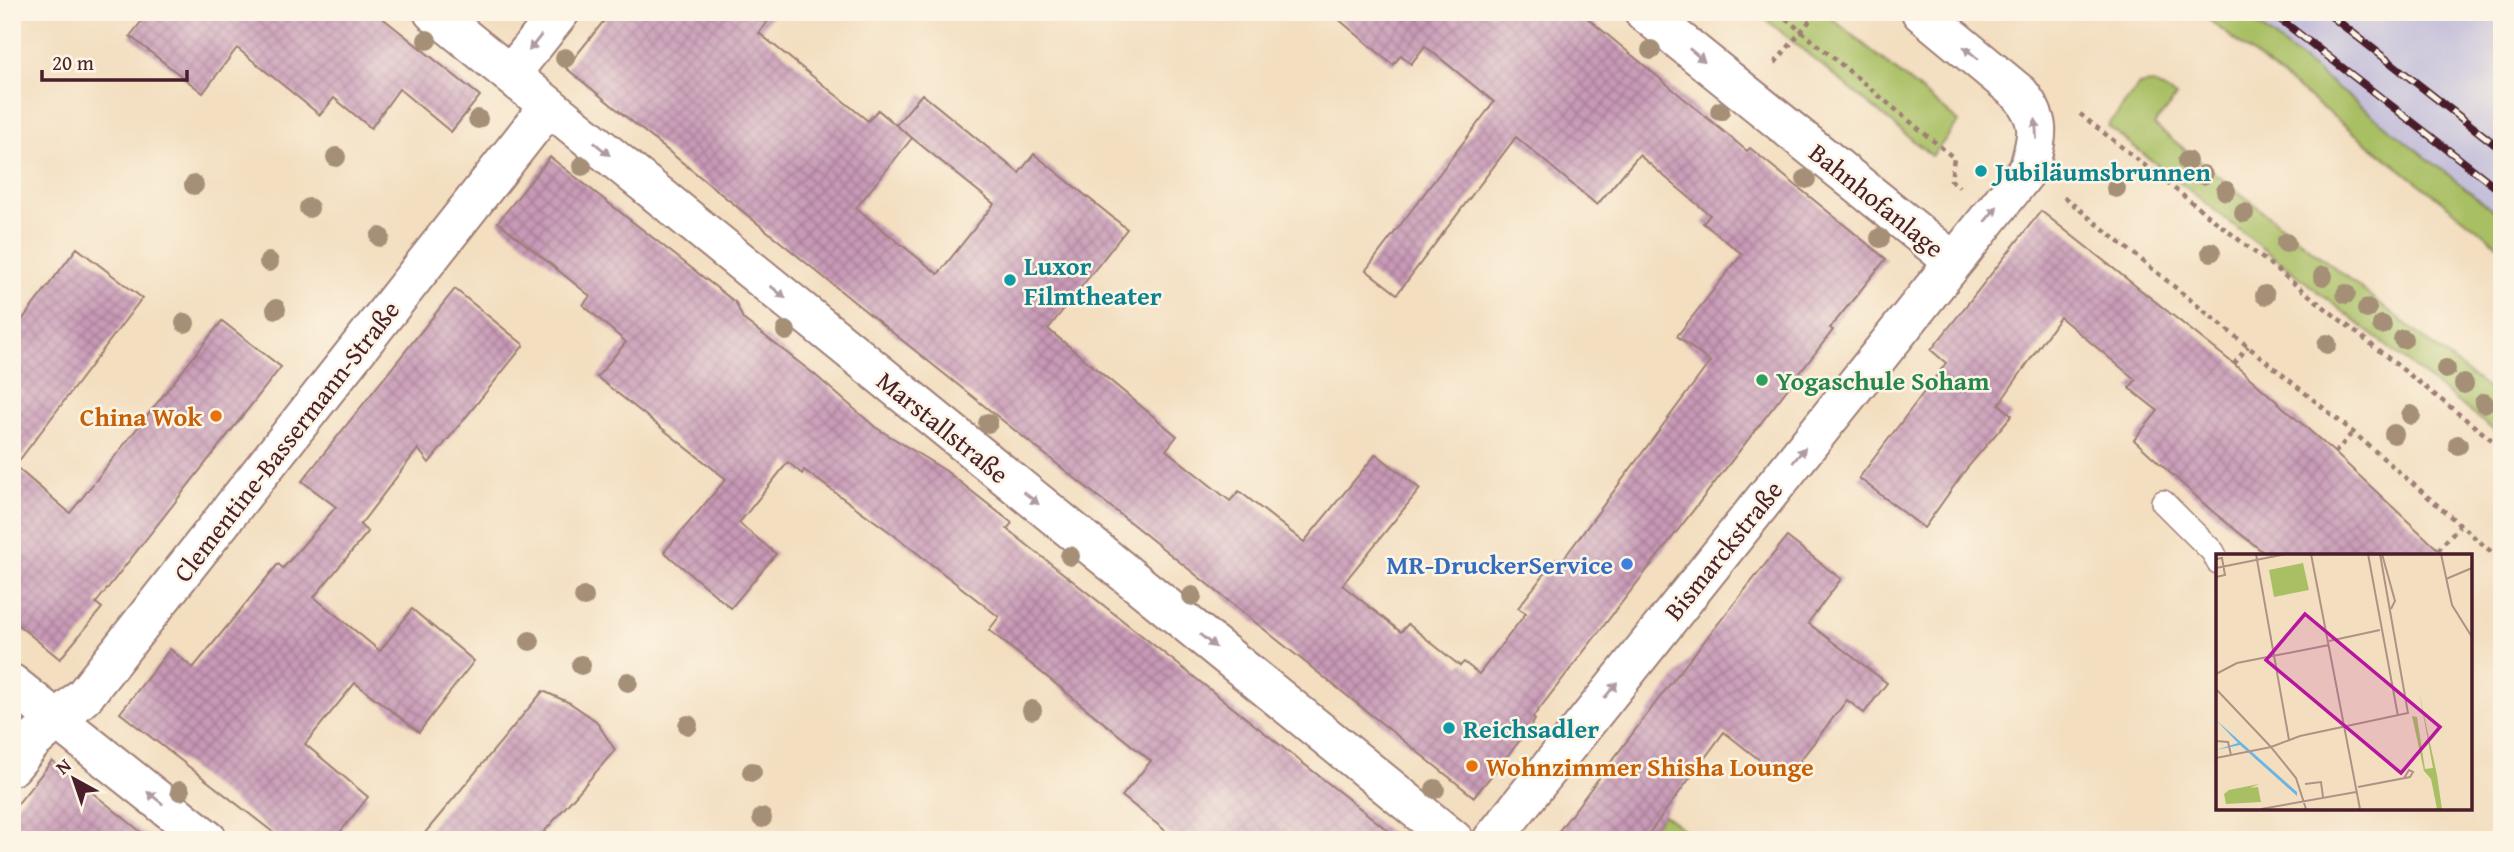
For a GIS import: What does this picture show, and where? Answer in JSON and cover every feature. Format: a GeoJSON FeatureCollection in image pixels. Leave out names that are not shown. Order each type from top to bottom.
{"type":"FeatureCollection","features":[{"type":"Feature","properties":{"kind":"street","name":"Marstallstraße"},"geometry":{"type":"LineString","coordinates":[[433,12],[1454,840]]}},
{"type":"Feature","properties":{"kind":"street"},"geometry":{"type":"LineString","coordinates":[[511,74],[559,12]]}},
{"type":"Feature","properties":{"kind":"street","name":"Bahnhofanlage"},"geometry":{"type":"LineString","coordinates":[[1644,12],[1953,261],[2029,168],[2038,137],[2037,121],[2020,93],[1921,12]]}},
{"type":"Feature","properties":{"kind":"street","name":"Clementine-Bassermann-Straße"},"geometry":{"type":"LineString","coordinates":[[12,766],[32,742],[85,695],[549,106]]}},
{"type":"Feature","properties":{"kind":"street","name":"Bismarckstraße"},"geometry":{"type":"LineString","coordinates":[[1492,840],[1953,261]]}},
{"type":"Feature","properties":{"kind":"street"},"geometry":{"type":"LineString","coordinates":[[12,684],[208,840]]}},
{"type":"Feature","properties":{"kind":"lane"},"geometry":{"type":"LineString","coordinates":[[2163,502],[2213,551],[2216,558]]}},
{"type":"Feature","properties":{"kind":"path"},"geometry":{"type":"LineString","coordinates":[[1778,12],[1954,158],[1951,180],[1990,215]]}},
{"type":"Feature","properties":{"kind":"path"},"geometry":{"type":"LineString","coordinates":[[1793,42],[1817,12]]}},
{"type":"Feature","properties":{"kind":"path"},"geometry":{"type":"LineString","coordinates":[[2076,110],[2502,448]]}},
{"type":"Feature","properties":{"kind":"path"},"geometry":{"type":"LineString","coordinates":[[2029,168],[2353,432],[2502,561]]}},
{"type":"Feature","properties":{"kind":"path"},"geometry":{"type":"LineString","coordinates":[[2234,364],[2248,346]]}},
{"type":"Feature","properties":{"kind":"path"},"geometry":{"type":"LineString","coordinates":[[2335,453],[2353,432]]}},
{"type":"Feature","properties":{"kind":"path"},"geometry":{"type":"LineString","coordinates":[[2438,550],[2459,526]]}},
{"type":"Feature","properties":{"kind":"shaded area"},"geometry":{"type":"Polygon","coordinates":[[[2199,12],[2502,12],[2502,248],[2229,36],[2199,12]]]}},
{"type":"Feature","properties":{"kind":"green space"},"geometry":{"type":"Polygon","coordinates":[[[1757,12],[1824,12],[1959,122],[1932,156],[1757,12]]]}},
{"type":"Feature","properties":{"kind":"green space"},"geometry":{"type":"Polygon","coordinates":[[[2199,12],[2241,12],[2502,217],[2502,248],[2199,12]]]}},
{"type":"Feature","properties":{"kind":"green space"},"geometry":{"type":"Polygon","coordinates":[[[2153,83],[2176,97],[2154,125],[2502,400],[2502,437],[2108,126],[2139,85],[2153,83]]]}},
{"type":"Feature","properties":{"kind":"green space"},"geometry":{"type":"Polygon","coordinates":[[[1663,814],[1697,840],[1644,840],[1663,814]]]}},
{"type":"Feature","properties":{"kind":"building"},"geometry":{"type":"Polygon","coordinates":[[[149,12],[375,12],[480,96],[451,132],[399,89],[371,128],[334,98],[320,115],[237,48],[203,93],[130,36],[149,12]]]}},
{"type":"Feature","properties":{"kind":"building"},"geometry":{"type":"Polygon","coordinates":[[[611,12],[775,12],[759,33],[868,121],[878,110],[896,125],[922,94],[1019,173],[1034,154],[1127,229],[1048,329],[1177,436],[1166,450],[1230,501],[1239,491],[1304,542],[1376,454],[1420,489],[1342,585],[1401,632],[1408,624],[1460,666],[1464,662],[1479,674],[1526,613],[1518,608],[1556,559],[1561,562],[1710,362],[1677,336],[1742,254],[1703,223],[1710,215],[1639,155],[1597,205],[1516,137],[1397,294],[1366,270],[1494,102],[1425,46],[1411,64],[1401,55],[1393,65],[1330,12],[1580,12],[1747,151],[1750,148],[1886,259],[1830,328],[1833,330],[1474,797],[566,68],[611,12]],[[896,125],[912,138],[856,208],[938,274],[994,204],[896,125]]]}},
{"type":"Feature","properties":{"kind":"building"},"geometry":{"type":"Polygon","coordinates":[[[550,157],[736,303],[743,319],[814,374],[875,427],[946,471],[1012,523],[1007,529],[1400,840],[1177,840],[1122,796],[1151,761],[989,630],[999,617],[894,535],[804,470],[802,474],[788,462],[739,523],[776,554],[731,608],[664,552],[726,479],[597,377],[626,342],[583,305],[590,296],[498,222],[550,157]]]}},
{"type":"Feature","properties":{"kind":"building"},"geometry":{"type":"Polygon","coordinates":[[[2041,211],[2234,364],[2335,453],[2443,554],[2266,554],[2212,511],[2134,440],[2158,411],[2129,388],[2136,380],[2060,317],[1999,404],[2012,415],[1967,468],[1924,528],[1859,478],[1946,363],[1931,350],[2041,211]]]}},
{"type":"Feature","properties":{"kind":"building"},"geometry":{"type":"Polygon","coordinates":[[[77,248],[142,298],[15,466],[70,513],[222,321],[281,367],[96,603],[102,608],[60,659],[12,620],[12,333],[77,248]]]}},
{"type":"Feature","properties":{"kind":"building"},"geometry":{"type":"Polygon","coordinates":[[[455,289],[524,345],[429,463],[418,449],[360,525],[368,532],[314,597],[380,651],[412,609],[474,661],[419,732],[355,683],[305,744],[368,797],[334,840],[283,840],[120,713],[170,649],[193,668],[278,564],[283,568],[336,507],[302,481],[455,289]]]}},
{"type":"Feature","properties":{"kind":"building"},"geometry":{"type":"Polygon","coordinates":[[[1787,537],[1841,579],[1808,623],[1887,683],[1864,713],[1847,700],[1785,780],[1724,732],[1644,840],[1552,840],[1667,688],[1787,537]]]}},
{"type":"Feature","properties":{"kind":"building"},"geometry":{"type":"Polygon","coordinates":[[[543,691],[570,703],[596,721],[615,750],[537,840],[419,840],[543,691]]]}},
{"type":"Feature","properties":{"kind":"building"},"geometry":{"type":"Polygon","coordinates":[[[52,761],[151,840],[12,840],[12,811],[52,761]]]}},
{"type":"Feature","properties":{"kind":"railway"},"geometry":{"type":"LineString","coordinates":[[2271,12],[2502,192]]}},
{"type":"Feature","properties":{"kind":"railway"},"geometry":{"type":"LineString","coordinates":[[2326,12],[2502,150]]}},
{"type":"Feature","properties":{"kind":"place","name":"Jubiläumsbrunnen"},"geometry":{"type":"Point","coordinates":[1981,171]}},
{"type":"Feature","properties":{"kind":"place","name":"Luxor Filmtheater"},"geometry":{"type":"Point","coordinates":[1010,280]}},
{"type":"Feature","properties":{"kind":"place","name":"Yogaschule Soham"},"geometry":{"type":"Point","coordinates":[1762,380]}},
{"type":"Feature","properties":{"kind":"place","name":"China Wok"},"geometry":{"type":"Point","coordinates":[216,416]}},
{"type":"Feature","properties":{"kind":"place","name":"MR-DruckerService"},"geometry":{"type":"Point","coordinates":[1627,564]}},
{"type":"Feature","properties":{"kind":"place","name":"Reichsadler"},"geometry":{"type":"Point","coordinates":[1449,728]}},
{"type":"Feature","properties":{"kind":"place","name":"Wohnzimmer Shisha Lounge"},"geometry":{"type":"Point","coordinates":[1472,766]}}]}
